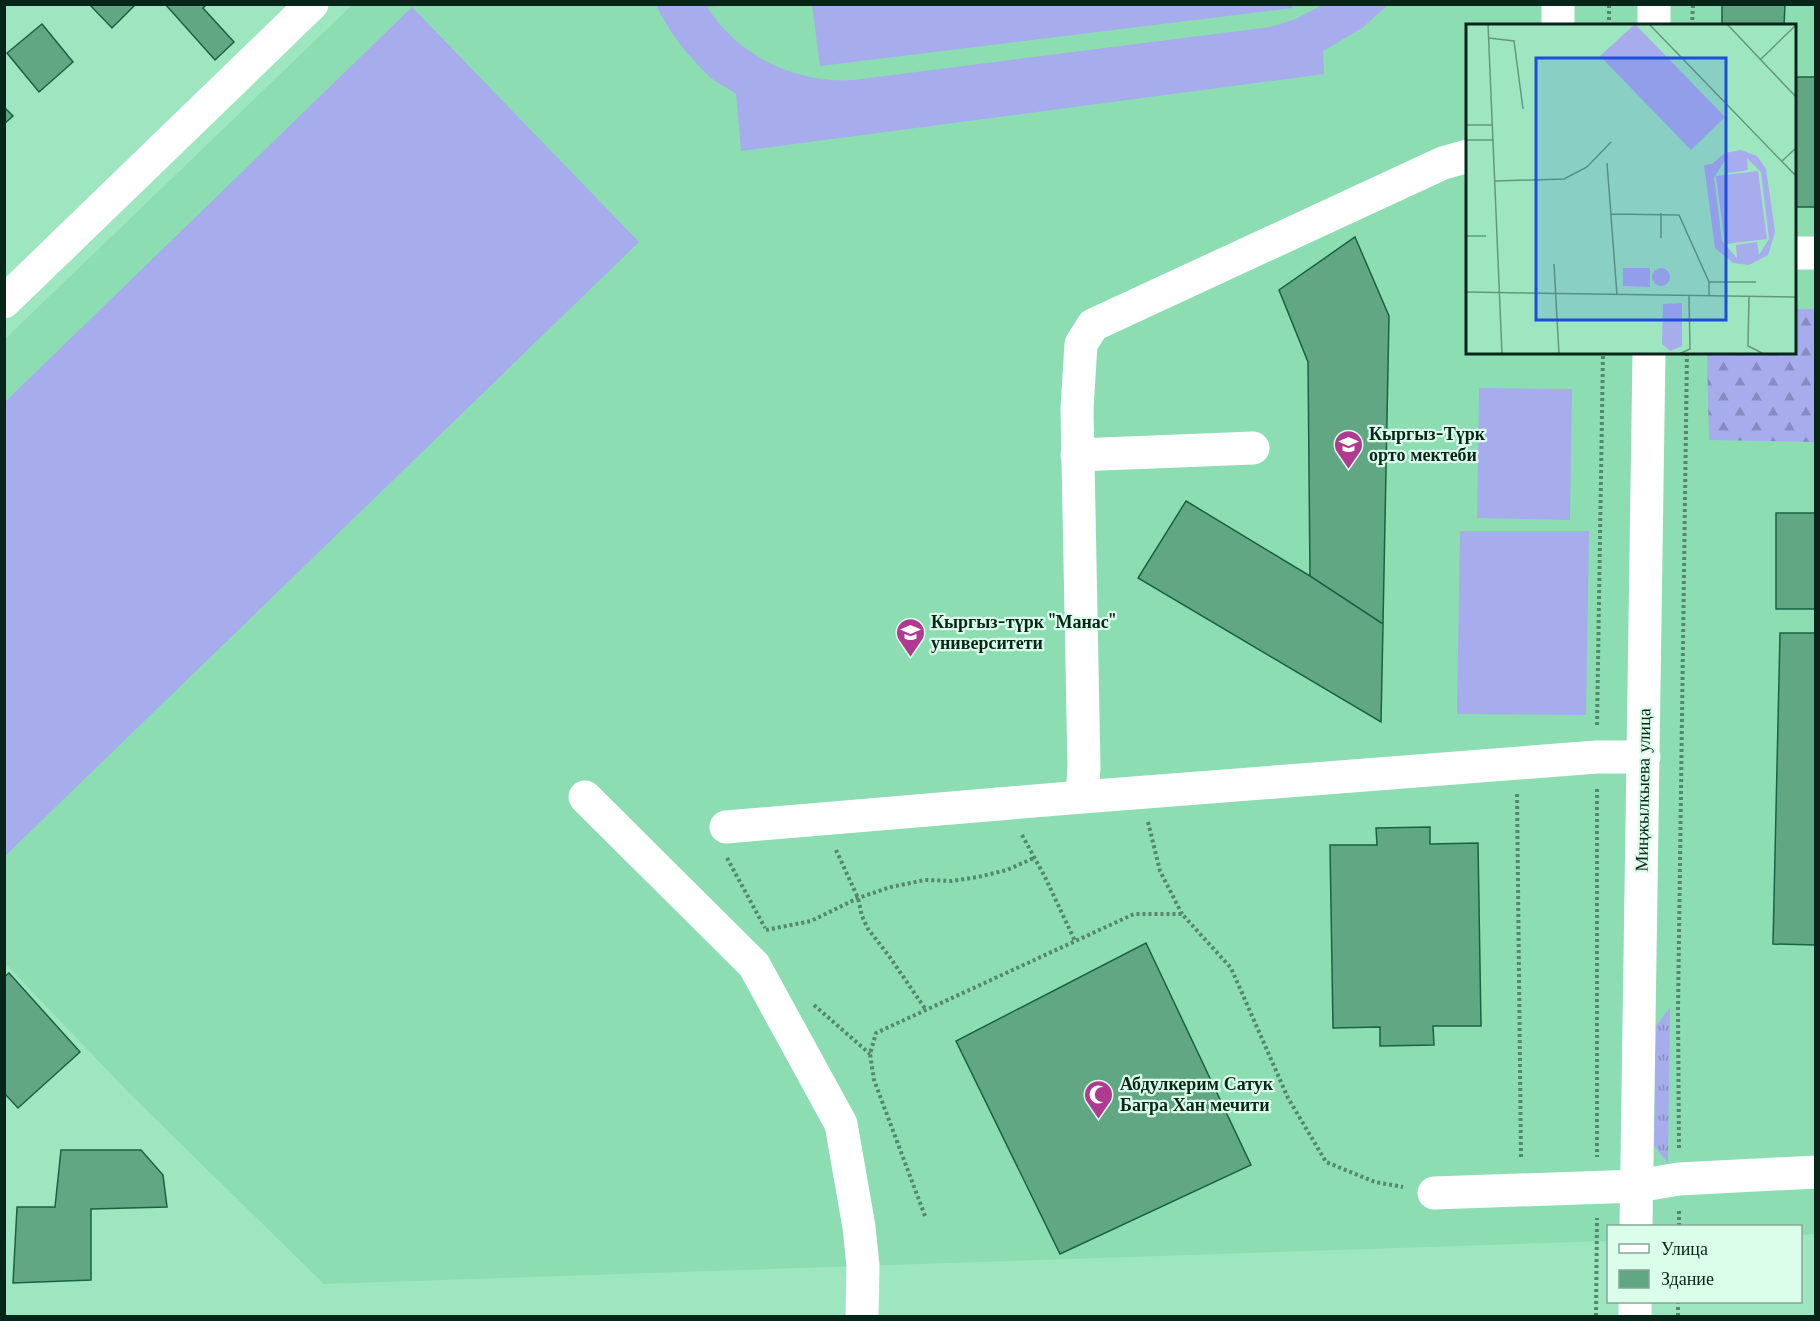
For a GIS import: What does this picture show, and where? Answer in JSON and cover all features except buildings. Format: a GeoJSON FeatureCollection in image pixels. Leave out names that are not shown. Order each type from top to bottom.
{"type":"FeatureCollection","features":[{"type":"Feature","properties":{"kind":"street"},"geometry":{"type":"LineString","coordinates":[[4,302],[312,4]]}},
{"type":"Feature","properties":{"kind":"street"},"geometry":{"type":"LineString","coordinates":[[1558,4],[1558,24]]}},
{"type":"Feature","properties":{"kind":"street"},"geometry":{"type":"LineString","coordinates":[[1654,4],[1654,24]]}},
{"type":"Feature","properties":{"kind":"street"},"geometry":{"type":"LineString","coordinates":[[1082,797],[1084,755],[1077,455],[1081,344],[1093,325],[1443,162],[1466,156]]}},
{"type":"Feature","properties":{"kind":"street"},"geometry":{"type":"LineString","coordinates":[[1796,253],[1815,253]]}},
{"type":"Feature","properties":{"kind":"street","name":"Миңжылкыева улица"},"geometry":{"type":"LineString","coordinates":[[1636,1225],[1649,354]]}},
{"type":"Feature","properties":{"kind":"street"},"geometry":{"type":"LineString","coordinates":[[1077,455],[1253,448]]}},
{"type":"Feature","properties":{"kind":"street"},"geometry":{"type":"LineString","coordinates":[[726,827],[1597,757],[1644,757]]}},
{"type":"Feature","properties":{"kind":"street"},"geometry":{"type":"LineString","coordinates":[[585,797],[754,965],[841,1124],[859,1227],[863,1266],[862,1317]]}},
{"type":"Feature","properties":{"kind":"street"},"geometry":{"type":"LineString","coordinates":[[1434,1193],[1637,1186],[1679,1179],[1815,1172]]}},
{"type":"Feature","properties":{"kind":"path"},"geometry":{"type":"LineString","coordinates":[[1609,24],[1610,4]]}},
{"type":"Feature","properties":{"kind":"path"},"geometry":{"type":"LineString","coordinates":[[1692,24],[1693,4]]}},
{"type":"Feature","properties":{"kind":"path"},"geometry":{"type":"LineString","coordinates":[[1596,1317],[1597,757],[1603,354]]}},
{"type":"Feature","properties":{"kind":"path"},"geometry":{"type":"LineString","coordinates":[[1678,1225],[1678,1010],[1688,354]]}},
{"type":"Feature","properties":{"kind":"path"},"geometry":{"type":"LineString","coordinates":[[1517,787],[1521,1190]]}},
{"type":"Feature","properties":{"kind":"path"},"geometry":{"type":"LineString","coordinates":[[1147,818],[1160,871],[1182,914],[1231,968],[1288,1098],[1326,1162],[1375,1182],[1434,1193]]}},
{"type":"Feature","properties":{"kind":"path"},"geometry":{"type":"LineString","coordinates":[[1019,829],[1075,941]]}},
{"type":"Feature","properties":{"kind":"path"},"geometry":{"type":"LineString","coordinates":[[833,844],[858,898],[868,929],[926,1010]]}},
{"type":"Feature","properties":{"kind":"path"},"geometry":{"type":"LineString","coordinates":[[766,930],[811,921],[858,898],[891,887],[925,880],[952,881],[978,877],[1007,870],[1034,858]]}},
{"type":"Feature","properties":{"kind":"path"},"geometry":{"type":"LineString","coordinates":[[925,1216],[874,1080],[870,1054],[876,1033],[1134,914],[1182,914]]}},
{"type":"Feature","properties":{"kind":"shaded area","name":"Кыргыз-түрк \"Манас\" университети"},"geometry":{"type":"Polygon","coordinates":[[[352,5],[1815,5],[1815,1234],[1802,1235],[1802,1225],[1607,1225],[1607,1241],[324,1284],[128,1092],[5,963],[5,339],[352,5]]]}},
{"type":"Feature","properties":{"kind":"green space"},"geometry":{"type":"Polygon","coordinates":[[[705,4],[707,6],[726,5],[707,7],[720,25],[752,53],[790,72],[832,80],[854,80],[1270,27],[1293,20],[1323,5],[1388,5],[1362,28],[1323,51],[1324,74],[741,151],[736,94],[711,78],[695,62],[673,34],[656,5],[705,4]]]}},
{"type":"Feature","properties":{"kind":"green space"},"geometry":{"type":"Polygon","coordinates":[[[812,5],[1292,5],[1292,8],[820,66],[812,5]]]}},
{"type":"Feature","properties":{"kind":"green space"},"geometry":{"type":"Polygon","coordinates":[[[412,7],[639,242],[5,856],[5,402],[412,7]]]}},
{"type":"Feature","properties":{"kind":"green space"},"geometry":{"type":"Polygon","coordinates":[[[1796,309],[1815,309],[1815,442],[1709,440],[1707,354],[1796,354],[1796,309]]]}},
{"type":"Feature","properties":{"kind":"green space"},"geometry":{"type":"Polygon","coordinates":[[[1479,388],[1572,389],[1570,520],[1477,518],[1479,388]]]}},
{"type":"Feature","properties":{"kind":"green space"},"geometry":{"type":"Polygon","coordinates":[[[1460,531],[1589,531],[1586,715],[1457,714],[1460,531]]]}},
{"type":"Feature","properties":{"kind":"green space"},"geometry":{"type":"Polygon","coordinates":[[[1670,1007],[1668,1163],[1654,1146],[1656,1026],[1670,1007]]]}},
{"type":"Feature","properties":{"kind":"place","name":"Кыргыз-Түрк орто мектеби"},"geometry":{"type":"Point","coordinates":[1348,470]}},
{"type":"Feature","properties":{"kind":"place","name":"Кыргыз-түрк \"Манас\" университети"},"geometry":{"type":"Point","coordinates":[910,658]}},
{"type":"Feature","properties":{"kind":"place","name":"Абдулкерим Сатук Багра Хан мечити"},"geometry":{"type":"Point","coordinates":[1099,1120]}}]}
